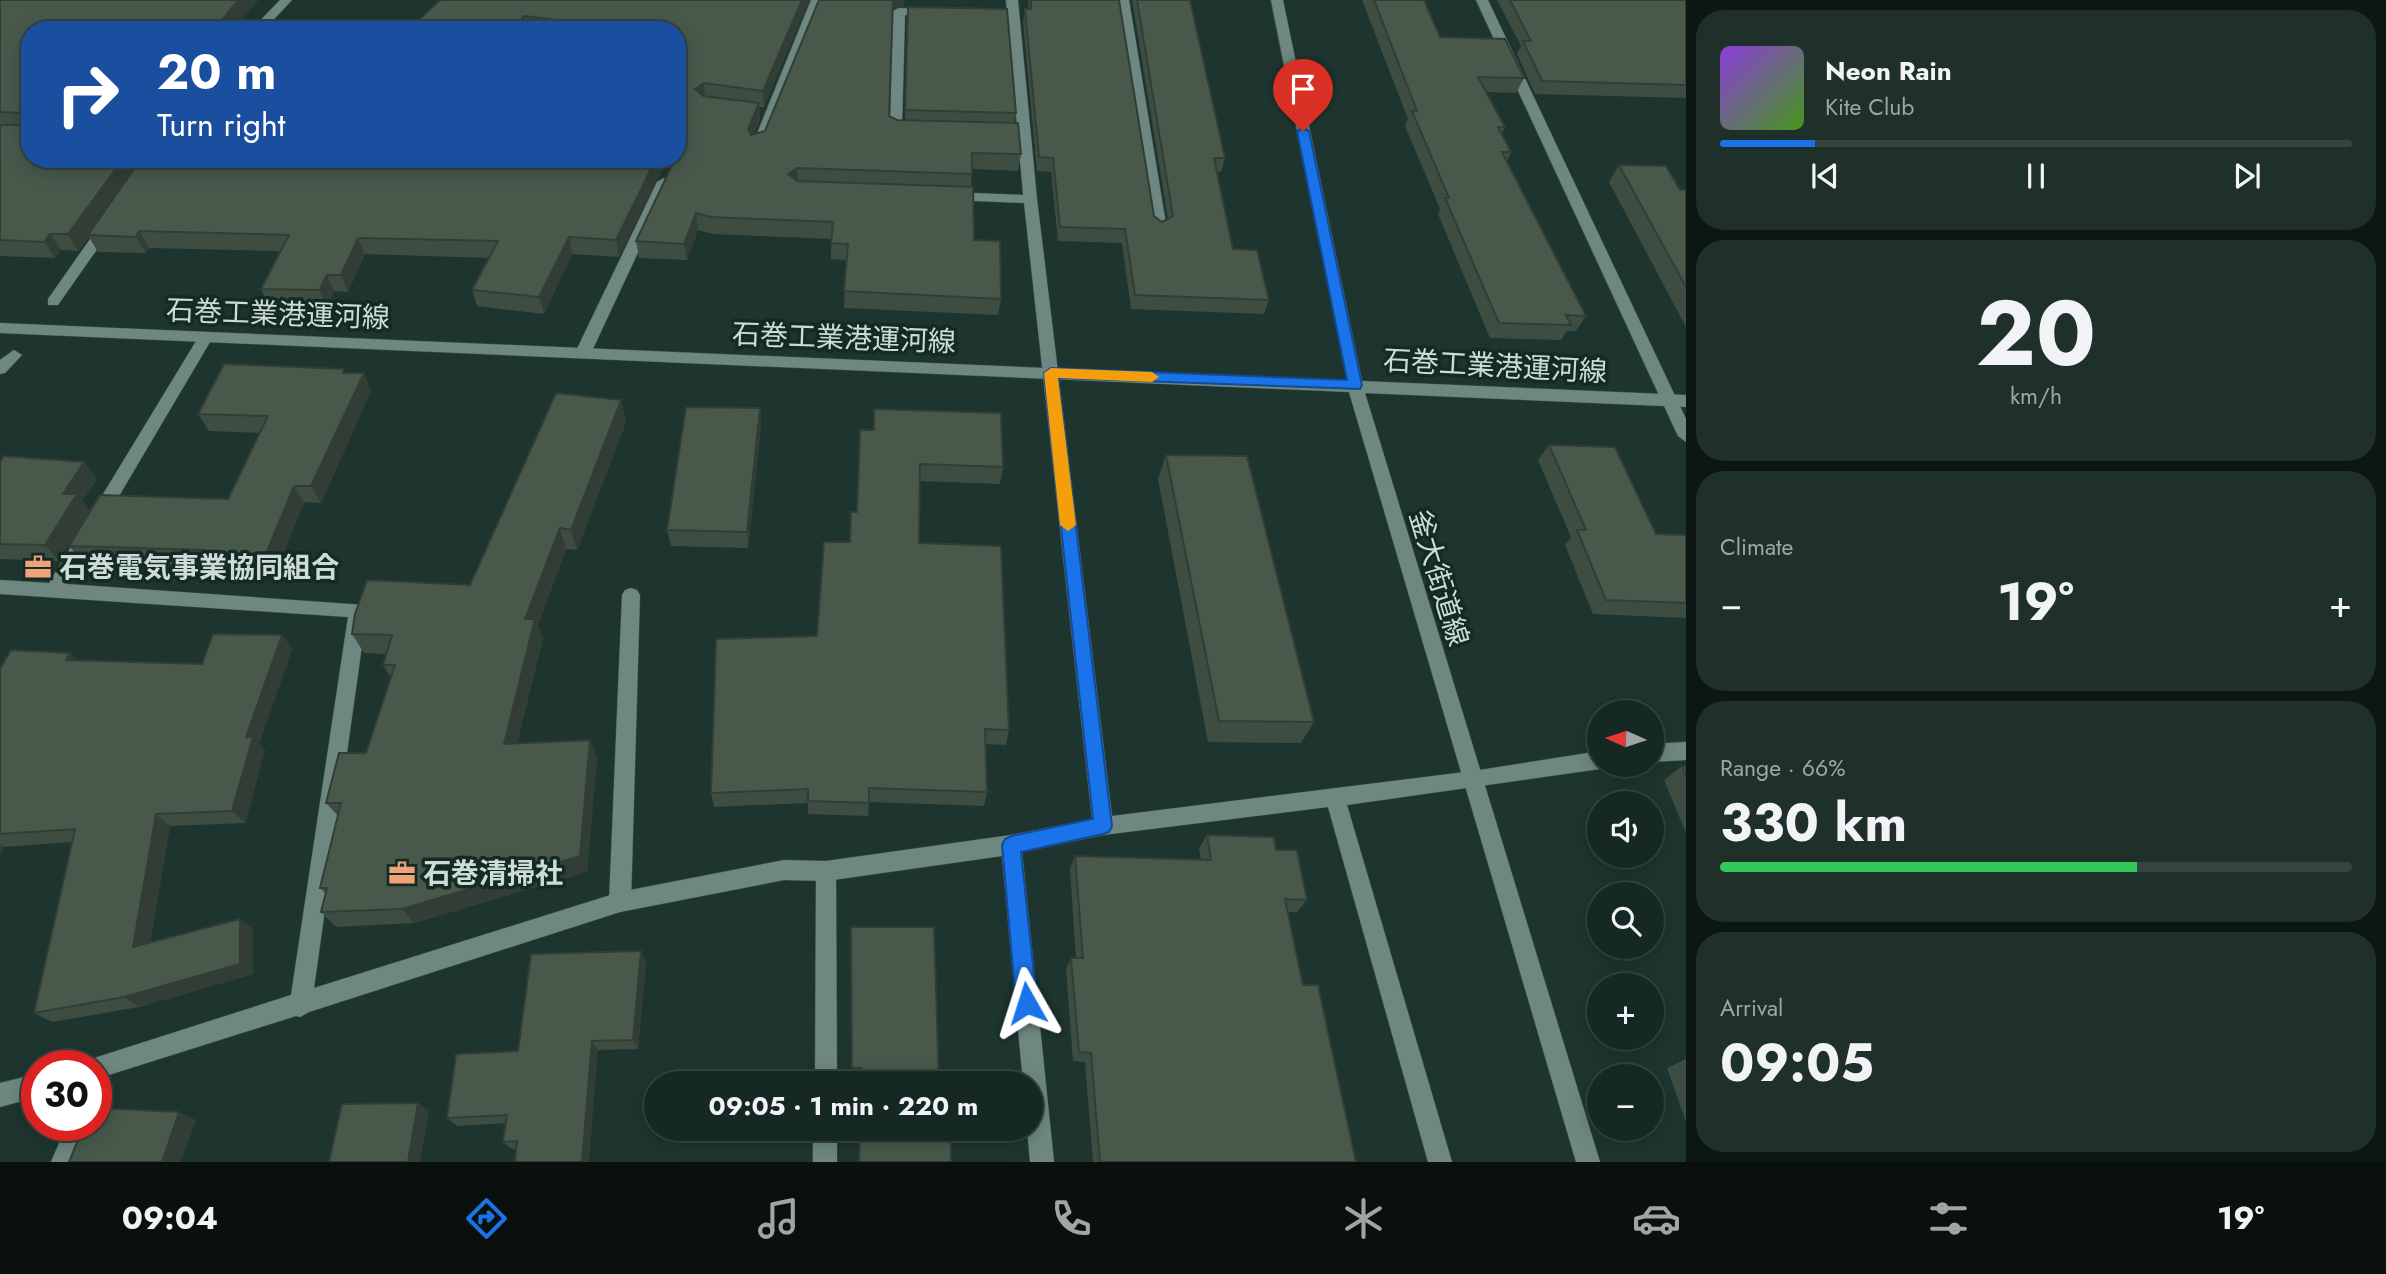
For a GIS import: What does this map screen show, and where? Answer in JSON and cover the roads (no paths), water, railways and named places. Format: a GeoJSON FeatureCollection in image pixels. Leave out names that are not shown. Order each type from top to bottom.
{"type":"FeatureCollection","features":[{"type":"Feature","properties":{"kind":"street"},"geometry":{"type":"LineString","coordinates":[[266,21],[286,0]]}},
{"type":"Feature","properties":{"kind":"street"},"geometry":{"type":"LineString","coordinates":[[758,146],[765,113],[817,0]]}},
{"type":"Feature","properties":{"kind":"street"},"geometry":{"type":"LineString","coordinates":[[1124,0],[1160,230]]}},
{"type":"Feature","properties":{"kind":"street","name":"釜大街道線"},"geometry":{"type":"LineString","coordinates":[[1277,0],[1355,385],[1588,1162]]}},
{"type":"Feature","properties":{"kind":"street"},"geometry":{"type":"LineString","coordinates":[[1482,0],[1686,436]]}},
{"type":"Feature","properties":{"kind":"street"},"geometry":{"type":"LineString","coordinates":[[1009,10],[1017,133],[1030,199],[1103,826]]}},
{"type":"Feature","properties":{"kind":"street"},"geometry":{"type":"LineString","coordinates":[[922,131],[896,130],[899,11],[937,12]]}},
{"type":"Feature","properties":{"kind":"street"},"geometry":{"type":"LineString","coordinates":[[583,353],[672,168]]}},
{"type":"Feature","properties":{"kind":"street"},"geometry":{"type":"LineString","coordinates":[[934,196],[1030,199]]}},
{"type":"Feature","properties":{"kind":"street"},"geometry":{"type":"LineString","coordinates":[[53,302],[114,214]]}},
{"type":"Feature","properties":{"kind":"street","name":"石巻工業港運河線"},"geometry":{"type":"LineString","coordinates":[[0,328],[1686,401]]}},
{"type":"Feature","properties":{"kind":"street"},"geometry":{"type":"LineString","coordinates":[[54,590],[206,337]]}},
{"type":"Feature","properties":{"kind":"street"},"geometry":{"type":"LineString","coordinates":[[0,369],[14,355]]}},
{"type":"Feature","properties":{"kind":"street"},"geometry":{"type":"LineString","coordinates":[[0,587],[358,610],[300,1006]]}},
{"type":"Feature","properties":{"kind":"street"},"geometry":{"type":"LineString","coordinates":[[620,902],[631,595]]}},
{"type":"Feature","properties":{"kind":"street"},"geometry":{"type":"LineString","coordinates":[[1664,752],[1686,751]]}},
{"type":"Feature","properties":{"kind":"street"},"geometry":{"type":"LineString","coordinates":[[112,1069],[620,902],[784,870],[826,871],[1011,845],[1103,826],[1473,780],[1587,762]]}},
{"type":"Feature","properties":{"kind":"street"},"geometry":{"type":"LineString","coordinates":[[1335,797],[1440,1162]]}},
{"type":"Feature","properties":{"kind":"street"},"geometry":{"type":"LineString","coordinates":[[1011,845],[1042,1162]]}},
{"type":"Feature","properties":{"kind":"street"},"geometry":{"type":"LineString","coordinates":[[826,871],[826,1071]]}},
{"type":"Feature","properties":{"kind":"street"},"geometry":{"type":"LineString","coordinates":[[0,1095],[21,1089]]}},
{"type":"Feature","properties":{"kind":"street"},"geometry":{"type":"LineString","coordinates":[[63,1162],[72,1141]]}},
{"type":"Feature","properties":{"kind":"street"},"geometry":{"type":"LineString","coordinates":[[825,1141],[825,1162]]}},
{"type":"Feature","properties":{"kind":"place","name":"石巻電気事業協同組合"},"geometry":{"type":"Point","coordinates":[38,567]}},
{"type":"Feature","properties":{"kind":"place","name":"石巻清掃社"},"geometry":{"type":"Point","coordinates":[402,873]}}]}
